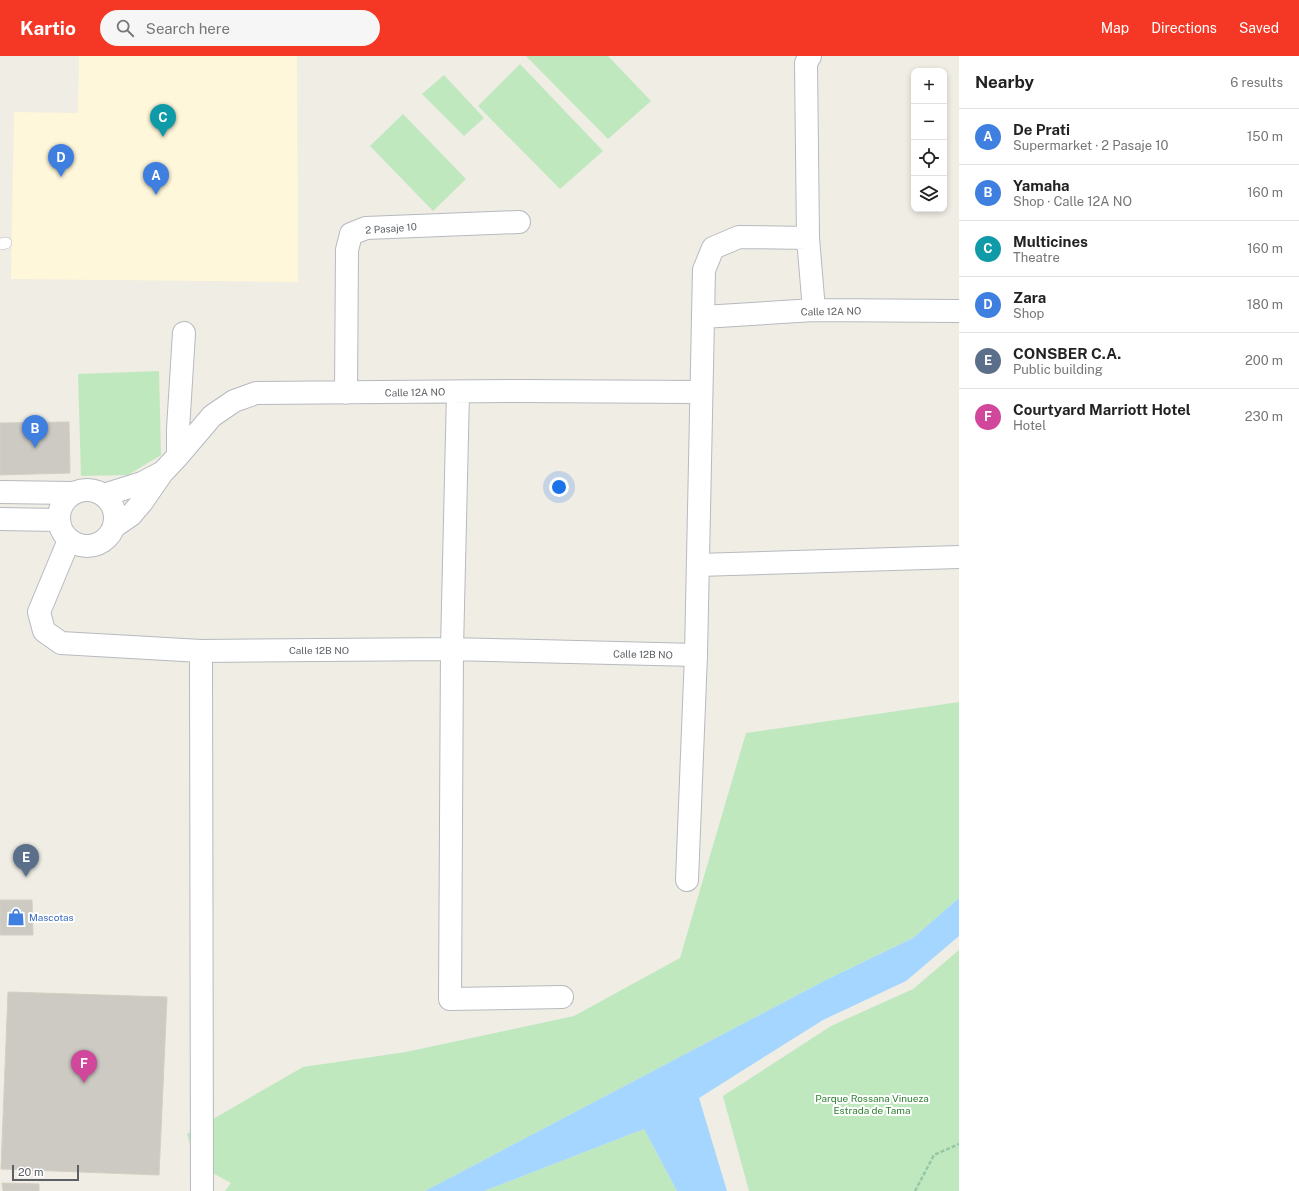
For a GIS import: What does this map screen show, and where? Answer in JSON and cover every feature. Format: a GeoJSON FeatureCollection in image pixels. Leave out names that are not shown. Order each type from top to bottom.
{"type":"FeatureCollection","features":[{"type":"Feature","properties":{"kind":"street"},"geometry":{"type":"LineString","coordinates":[[810,56],[806,63],[808,238],[814,310]]}},
{"type":"Feature","properties":{"kind":"street","name":"2 Pasaje 10"},"geometry":{"type":"LineString","coordinates":[[346,393],[347,250],[351,234],[366,228],[519,222]]}},
{"type":"Feature","properties":{"kind":"street"},"geometry":{"type":"LineString","coordinates":[[687,880],[696,655],[700,392],[704,270],[713,248],[739,237],[808,238]]}},
{"type":"Feature","properties":{"kind":"street","name":"Calle 12A NO"},"geometry":{"type":"LineString","coordinates":[[703,317],[814,310],[959,311]]}},
{"type":"Feature","properties":{"kind":"street"},"geometry":{"type":"LineString","coordinates":[[178,456],[178,430],[184,333]]}},
{"type":"Feature","properties":{"kind":"street"},"geometry":{"type":"LineString","coordinates":[[458,392],[452,649],[450,999],[562,998]]}},
{"type":"Feature","properties":{"kind":"street","name":"Calle 12A NO"},"geometry":{"type":"LineString","coordinates":[[115,526],[131,516],[162,473],[212,416],[234,401],[256,393],[700,392]]}},
{"type":"Feature","properties":{"kind":"street","name":"Calle 12A NO"},"geometry":{"type":"LineString","coordinates":[[104,495],[142,483],[162,473]]}},
{"type":"Feature","properties":{"kind":"street"},"geometry":{"type":"LineString","coordinates":[[81,490],[97,491],[104,495],[109,500],[115,512],[115,526],[112,533],[94,546],[76,545],[69,540],[60,528],[58,520],[62,504],[73,493],[81,490]]}},
{"type":"Feature","properties":{"kind":"street"},"geometry":{"type":"LineString","coordinates":[[0,492],[73,493]]}},
{"type":"Feature","properties":{"kind":"street"},"geometry":{"type":"LineString","coordinates":[[0,519],[58,520]]}},
{"type":"Feature","properties":{"kind":"street","name":"Calle 12B NO"},"geometry":{"type":"LineString","coordinates":[[69,540],[38,612],[44,631],[62,643],[201,651],[452,649],[696,655]]}},
{"type":"Feature","properties":{"kind":"street"},"geometry":{"type":"LineString","coordinates":[[698,565],[959,557]]}},
{"type":"Feature","properties":{"kind":"street"},"geometry":{"type":"LineString","coordinates":[[201,651],[202,1191]]}},
{"type":"Feature","properties":{"kind":"path"},"geometry":{"type":"LineString","coordinates":[[915,1191],[934,1155],[959,1144]]}},
{"type":"Feature","properties":{"kind":"shaded area"},"geometry":{"type":"Polygon","coordinates":[[[79,56],[297,56],[298,282],[11,279],[14,112],[78,113],[79,56]]]}},
{"type":"Feature","properties":{"kind":"green space"},"geometry":{"type":"Polygon","coordinates":[[[526,56],[608,56],[651,101],[608,139],[526,56]]]}},
{"type":"Feature","properties":{"kind":"green space"},"geometry":{"type":"Polygon","coordinates":[[[520,64],[603,151],[560,189],[478,106],[520,64]]]}},
{"type":"Feature","properties":{"kind":"green space"},"geometry":{"type":"Polygon","coordinates":[[[444,75],[484,118],[464,136],[422,94],[444,75]]]}},
{"type":"Feature","properties":{"kind":"green space"},"geometry":{"type":"Polygon","coordinates":[[[403,114],[466,179],[433,211],[370,146],[403,114]]]}},
{"type":"Feature","properties":{"kind":"green space"},"geometry":{"type":"Polygon","coordinates":[[[159,371],[161,455],[128,475],[81,476],[78,374],[159,371]]]}},
{"type":"Feature","properties":{"kind":"green space"},"geometry":{"type":"Polygon","coordinates":[[[959,702],[959,898],[913,938],[824,981],[425,1191],[225,1191],[231,1183],[196,1164],[187,1134],[303,1067],[406,1052],[574,1016],[680,958],[746,733],[959,702]]]}},
{"type":"Feature","properties":{"kind":"green space","name":"Parque Rossana Vinueza Estrada de Tama"},"geometry":{"type":"Polygon","coordinates":[[[959,950],[959,1191],[749,1191],[723,1096],[831,1026],[913,989],[959,950]]]}},
{"type":"Feature","properties":{"kind":"green space"},"geometry":{"type":"Polygon","coordinates":[[[644,1129],[677,1191],[484,1191],[644,1129]]]}},
{"type":"Feature","properties":{"kind":"water"},"geometry":{"type":"Polygon","coordinates":[[[959,898],[959,936],[906,981],[823,1020],[699,1098],[727,1191],[677,1191],[644,1129],[484,1191],[425,1191],[824,981],[913,938],[959,898]]]}},
{"type":"Feature","properties":{"kind":"building"},"geometry":{"type":"Polygon","coordinates":[[[69,422],[70,473],[0,475],[0,423],[69,422]]]}},
{"type":"Feature","properties":{"kind":"building","name":"Mascotas"},"geometry":{"type":"Polygon","coordinates":[[[0,900],[32,900],[33,935],[0,935],[0,900]]]}},
{"type":"Feature","properties":{"kind":"building"},"geometry":{"type":"Polygon","coordinates":[[[8,992],[167,997],[159,1175],[1,1169],[8,992]]]}},
{"type":"Feature","properties":{"kind":"building"},"geometry":{"type":"Polygon","coordinates":[[[2,1183],[39,1184],[39,1191],[3,1191],[2,1183]]]}},
{"type":"Feature","properties":{"kind":"place","name":"Multicines"},"geometry":{"type":"Point","coordinates":[163,137]}},
{"type":"Feature","properties":{"kind":"place","name":"Zara"},"geometry":{"type":"Point","coordinates":[61,177]}},
{"type":"Feature","properties":{"kind":"place","name":"De Prati"},"geometry":{"type":"Point","coordinates":[156,195]}},
{"type":"Feature","properties":{"kind":"place","name":"Yamaha"},"geometry":{"type":"Point","coordinates":[35,448]}},
{"type":"Feature","properties":{"kind":"place","name":"CONSBER C.A."},"geometry":{"type":"Point","coordinates":[26,877]}},
{"type":"Feature","properties":{"kind":"place","name":"Mascotas"},"geometry":{"type":"Point","coordinates":[16,917]}},
{"type":"Feature","properties":{"kind":"place","name":"Courtyard Marriott Hotel"},"geometry":{"type":"Point","coordinates":[84,1083]}}]}
